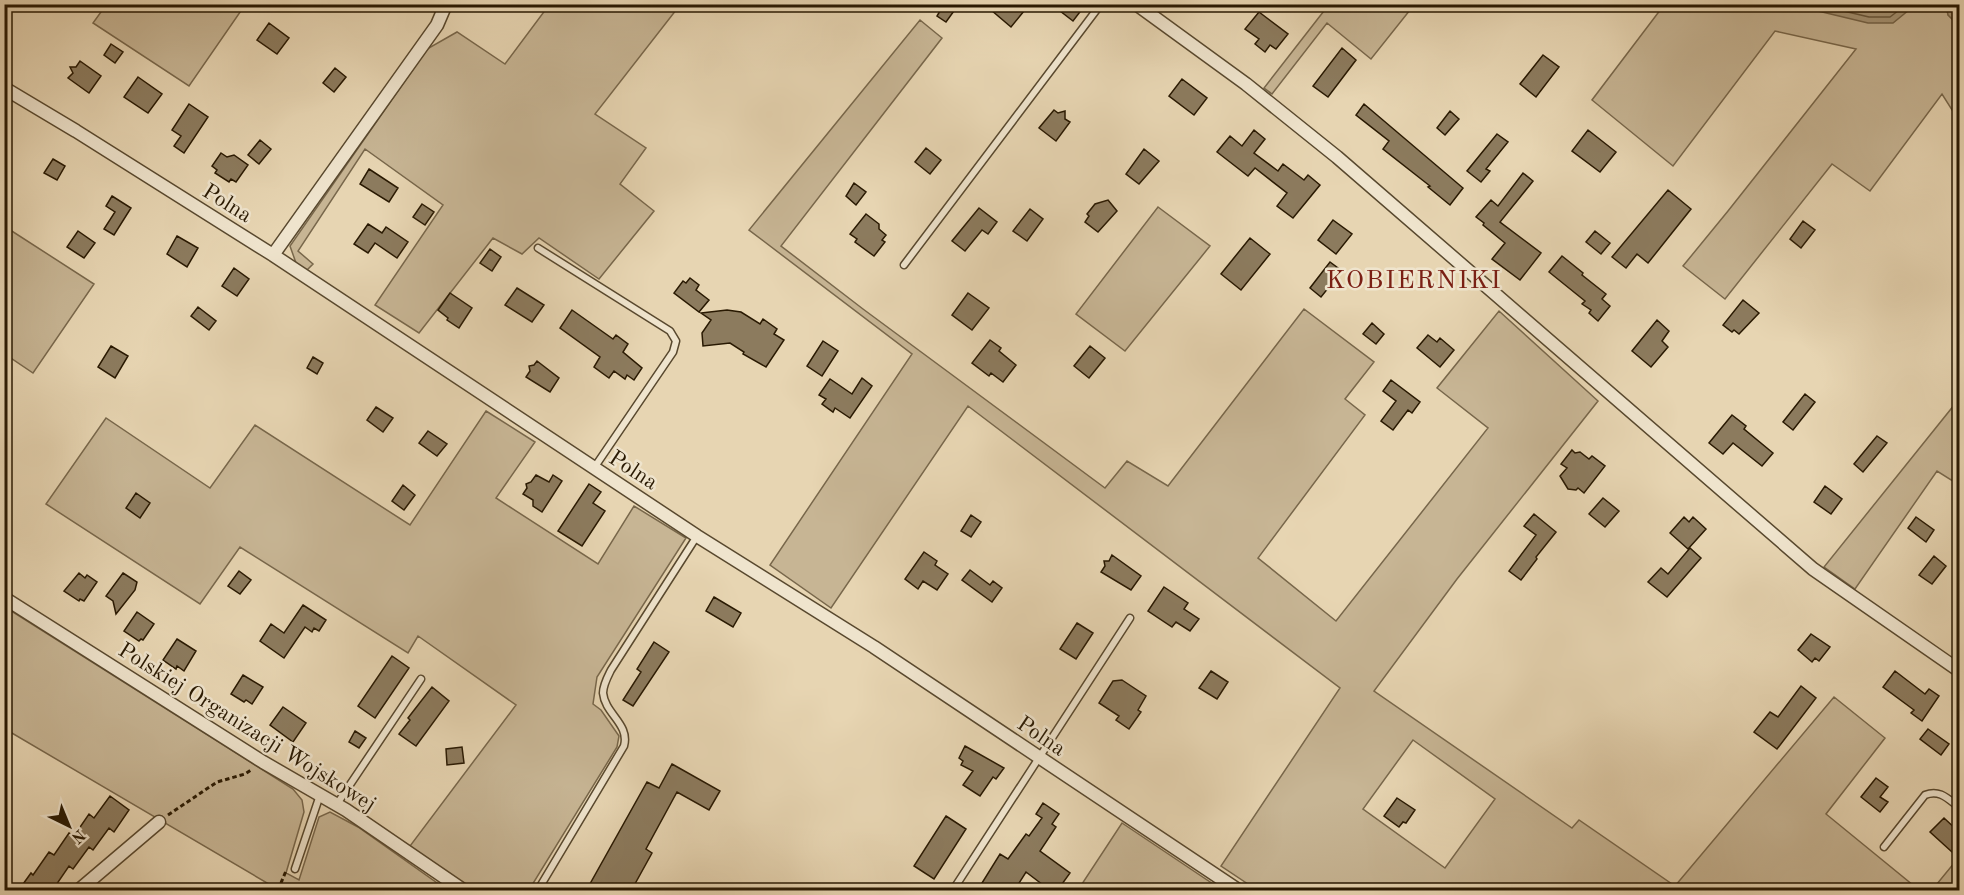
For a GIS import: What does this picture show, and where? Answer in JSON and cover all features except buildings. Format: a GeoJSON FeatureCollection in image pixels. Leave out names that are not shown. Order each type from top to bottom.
{"type":"FeatureCollection","features":[{"type":"Feature","properties":{"kind":"street"},"geometry":{"type":"LineString","coordinates":[[273,255],[437,25],[446,4]]}},
{"type":"Feature","properties":{"kind":"street"},"geometry":{"type":"LineString","coordinates":[[1136,4],[1246,84],[1337,157],[1813,569],[1959,671]]}},
{"type":"Feature","properties":{"kind":"street","name":"Polna"},"geometry":{"type":"LineString","coordinates":[[4,88],[273,255],[697,536],[874,647],[1238,891]]}},
{"type":"Feature","properties":{"kind":"street","name":"Polskiej Organizacji Wojskowej"},"geometry":{"type":"LineString","coordinates":[[9,601],[260,759],[337,804],[463,891]]}},
{"type":"Feature","properties":{"kind":"street"},"geometry":{"type":"LineString","coordinates":[[80,891],[159,822]]}},
{"type":"Feature","properties":{"kind":"lane"},"geometry":{"type":"LineString","coordinates":[[904,265],[1101,4]]}},
{"type":"Feature","properties":{"kind":"lane"},"geometry":{"type":"LineString","coordinates":[[538,248],[670,331],[676,341],[673,352],[594,468]]}},
{"type":"Feature","properties":{"kind":"lane"},"geometry":{"type":"LineString","coordinates":[[538,891],[624,746],[626,738],[624,728],[607,704],[603,694],[611,670],[697,536]]}},
{"type":"Feature","properties":{"kind":"lane"},"geometry":{"type":"LineString","coordinates":[[953,891],[1130,618]]}},
{"type":"Feature","properties":{"kind":"lane"},"geometry":{"type":"LineString","coordinates":[[337,804],[422,679]]}},
{"type":"Feature","properties":{"kind":"lane"},"geometry":{"type":"LineString","coordinates":[[1884,848],[1925,795],[1933,791],[1940,793],[1959,808]]}},
{"type":"Feature","properties":{"kind":"lane"},"geometry":{"type":"LineString","coordinates":[[295,869],[320,794]]}},
{"type":"Feature","properties":{"kind":"path"},"geometry":{"type":"LineString","coordinates":[[159,822],[217,782],[245,774],[260,759]]}},
{"type":"Feature","properties":{"kind":"path"},"geometry":{"type":"LineString","coordinates":[[278,891],[287,870]]}},
{"type":"Feature","properties":{"kind":"shaded area"},"geometry":{"type":"Polygon","coordinates":[[[106,5],[245,5],[189,86],[93,23],[106,5]]]}},
{"type":"Feature","properties":{"kind":"shaded area"},"geometry":{"type":"Polygon","coordinates":[[[549,5],[680,5],[595,114],[646,148],[620,184],[654,211],[599,279],[539,238],[522,254],[493,238],[419,333],[375,305],[443,205],[365,149],[298,251],[313,264],[306,271],[296,263],[290,246],[427,49],[457,32],[505,64],[549,5]]]}},
{"type":"Feature","properties":{"kind":"shaded area"},"geometry":{"type":"Polygon","coordinates":[[[1325,5],[1414,5],[1371,59],[1327,23],[1272,94],[1264,88],[1327,7],[1325,5]]]}},
{"type":"Feature","properties":{"kind":"shaded area"},"geometry":{"type":"Polygon","coordinates":[[[1664,5],[1946,5],[1948,15],[1959,26],[1959,121],[1942,94],[1870,191],[1832,164],[1725,299],[1683,266],[1856,49],[1775,31],[1673,166],[1592,100],[1664,5]]]}},
{"type":"Feature","properties":{"kind":"shaded area"},"geometry":{"type":"Polygon","coordinates":[[[920,20],[942,38],[781,246],[1105,488],[1127,461],[1168,486],[1304,309],[1374,362],[1345,399],[1365,415],[1258,558],[1336,621],[1488,428],[1437,388],[1499,311],[1598,401],[1457,579],[1374,691],[1572,828],[1579,820],[1675,886],[1834,697],[1885,738],[1826,814],[1919,890],[1257,890],[1221,866],[1340,688],[968,406],[831,608],[770,565],[912,354],[749,230],[920,20]],[[1413,740],[1363,809],[1445,868],[1495,799],[1413,740]]]}},
{"type":"Feature","properties":{"kind":"shaded area"},"geometry":{"type":"Polygon","coordinates":[[[1158,207],[1210,246],[1125,351],[1076,314],[1158,207]]]}},
{"type":"Feature","properties":{"kind":"shaded area"},"geometry":{"type":"Polygon","coordinates":[[[4,226],[94,284],[33,373],[5,354],[4,226]]]}},
{"type":"Feature","properties":{"kind":"shaded area"},"geometry":{"type":"Polygon","coordinates":[[[1959,399],[1959,485],[1937,471],[1855,589],[1824,567],[1959,399]]]}},
{"type":"Feature","properties":{"kind":"shaded area"},"geometry":{"type":"Polygon","coordinates":[[[486,411],[535,442],[496,498],[598,564],[634,506],[686,538],[597,677],[593,704],[601,710],[619,736],[617,747],[529,890],[470,890],[410,846],[516,705],[418,636],[408,653],[240,547],[200,604],[46,504],[106,418],[210,488],[255,425],[410,525],[486,411]]]}},
{"type":"Feature","properties":{"kind":"shaded area"},"geometry":{"type":"Polygon","coordinates":[[[5,610],[13,612],[293,789],[302,800],[304,812],[286,873],[299,880],[319,817],[330,812],[358,827],[447,890],[279,890],[5,729],[5,610]]]}},
{"type":"Feature","properties":{"kind":"shaded area"},"geometry":{"type":"Polygon","coordinates":[[[1122,823],[1222,890],[1078,890],[1122,823]]]}},
{"type":"Feature","properties":{"kind":"shaded area"},"geometry":{"type":"Polygon","coordinates":[[[1959,857],[1959,890],[1932,890],[1959,857]]]}},
{"type":"Feature","properties":{"kind":"water"},"geometry":{"type":"Polygon","coordinates":[[[1793,5],[1915,5],[1893,23],[1868,23],[1793,5]]]}},
{"type":"Feature","properties":{"kind":"water"},"geometry":{"type":"Polygon","coordinates":[[[1946,5],[1959,5],[1959,26],[1948,15],[1946,5]]]}},
{"type":"Feature","properties":{"kind":"district","name":"KOBIERNIKI"},"geometry":{"type":"Point","coordinates":[1414,279]}}]}
